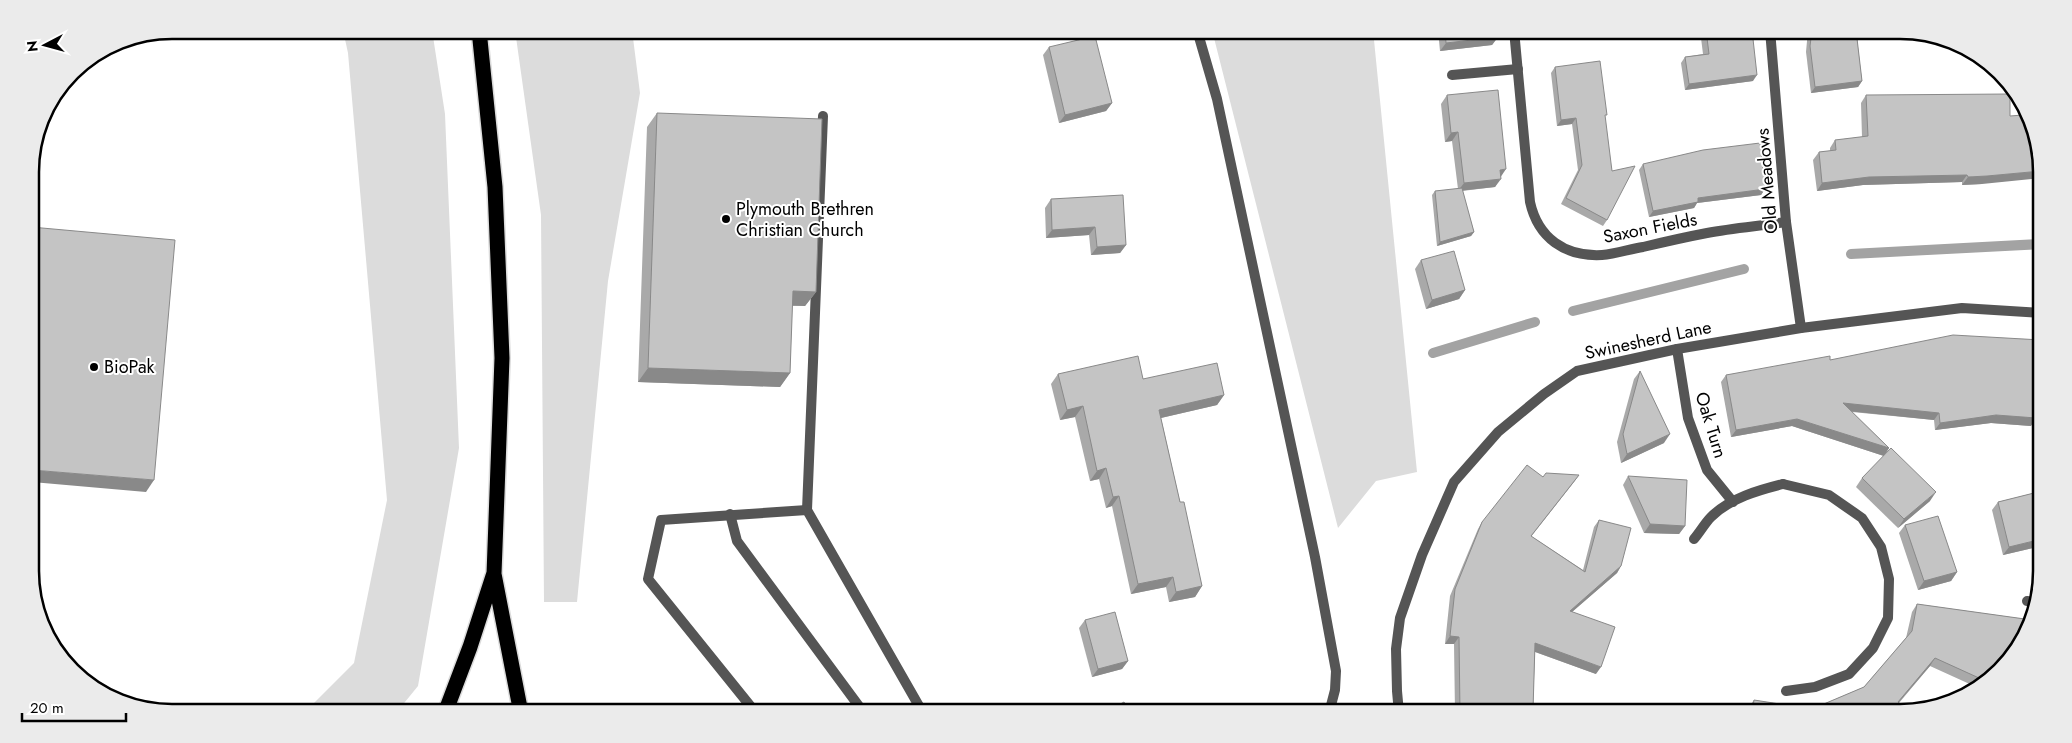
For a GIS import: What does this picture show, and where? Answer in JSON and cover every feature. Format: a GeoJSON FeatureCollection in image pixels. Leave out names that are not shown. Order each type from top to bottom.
{"type":"FeatureCollection","features":[{"type":"Feature","properties":{"kind":"highway"},"geometry":{"type":"LineString","coordinates":[[480,39],[495,187],[502,358],[494,574],[519,704]]}},
{"type":"Feature","properties":{"kind":"highway"},"geometry":{"type":"LineString","coordinates":[[448,704],[470,647],[494,574]]}},
{"type":"Feature","properties":{"kind":"street"},"geometry":{"type":"LineString","coordinates":[[1200,39],[1217,99],[1315,557],[1336,671],[1335,690],[1331,704]]}},
{"type":"Feature","properties":{"kind":"street","name":"Saxon Fields"},"geometry":{"type":"LineString","coordinates":[[1515,39],[1533,218],[1543,233],[1564,248],[1581,254],[1603,255],[1710,232],[1786,222]]}},
{"type":"Feature","properties":{"kind":"street","name":"Old Meadows"},"geometry":{"type":"LineString","coordinates":[[1771,39],[1786,222],[1801,328]]}},
{"type":"Feature","properties":{"kind":"street"},"geometry":{"type":"LineString","coordinates":[[1452,75],[1518,69]]}},
{"type":"Feature","properties":{"kind":"street"},"geometry":{"type":"LineString","coordinates":[[823,116],[807,510],[918,704]]}},
{"type":"Feature","properties":{"kind":"street","name":"Swinesherd Lane"},"geometry":{"type":"LineString","coordinates":[[1399,704],[1396,649],[1400,618],[1422,554],[1454,482],[1498,432],[1544,394],[1577,371],[1677,349],[1801,328],[1962,308],[2033,312]]}},
{"type":"Feature","properties":{"kind":"street","name":"Oak Turn"},"geometry":{"type":"LineString","coordinates":[[1677,349],[1688,418],[1707,470],[1733,502]]}},
{"type":"Feature","properties":{"kind":"street"},"geometry":{"type":"LineString","coordinates":[[1694,539],[1712,516],[1733,502],[1758,490],[1783,484],[1829,495],[1862,518],[1881,547],[1889,579],[1888,618],[1873,648],[1850,674],[1815,687],[1786,691]]}},
{"type":"Feature","properties":{"kind":"street"},"geometry":{"type":"LineString","coordinates":[[749,704],[648,579],[661,520],[807,510]]}},
{"type":"Feature","properties":{"kind":"street"},"geometry":{"type":"LineString","coordinates":[[730,514],[737,541],[857,704]]}},
{"type":"Feature","properties":{"kind":"shaded area"},"geometry":{"type":"Polygon","coordinates":[[[345,39],[433,39],[445,114],[459,448],[418,686],[403,704],[313,704],[354,663],[387,500],[348,53],[345,39]]]}},
{"type":"Feature","properties":{"kind":"shaded area"},"geometry":{"type":"Polygon","coordinates":[[[516,39],[633,39],[640,93],[608,281],[577,602],[544,602],[541,215],[516,39]]]}},
{"type":"Feature","properties":{"kind":"shaded area"},"geometry":{"type":"Polygon","coordinates":[[[1214,39],[1374,39],[1417,472],[1376,481],[1338,528],[1214,39]]]}},
{"type":"Feature","properties":{"kind":"building"},"geometry":{"type":"Polygon","coordinates":[[[1082,39],[1096,39],[1112,103],[1065,115],[1049,47],[1082,39]]]}},
{"type":"Feature","properties":{"kind":"building"},"geometry":{"type":"Polygon","coordinates":[[[1446,39],[1481,39],[1446,43],[1446,39]]]}},
{"type":"Feature","properties":{"kind":"building"},"geometry":{"type":"Polygon","coordinates":[[[1707,39],[1753,39],[1757,75],[1689,84],[1685,57],[1709,54],[1707,39]]]}},
{"type":"Feature","properties":{"kind":"building"},"geometry":{"type":"Polygon","coordinates":[[[1811,39],[1857,39],[1862,81],[1815,87],[1811,39]]]}},
{"type":"Feature","properties":{"kind":"building"},"geometry":{"type":"Polygon","coordinates":[[[1600,61],[1612,171],[1635,166],[1607,220],[1566,198],[1582,165],[1576,118],[1561,120],[1555,67],[1600,61]]]}},
{"type":"Feature","properties":{"kind":"building"},"geometry":{"type":"Polygon","coordinates":[[[1498,90],[1506,169],[1500,170],[1501,179],[1464,183],[1458,132],[1451,133],[1447,95],[1498,90]]]}},
{"type":"Feature","properties":{"kind":"building"},"geometry":{"type":"Polygon","coordinates":[[[2008,94],[2010,97],[2010,116],[2020,115],[2029,137],[2033,172],[1968,177],[1967,175],[1869,177],[1822,183],[1819,152],[1836,150],[1835,140],[1868,136],[1866,95],[2008,94]]]}},
{"type":"Feature","properties":{"kind":"building","name":"Plymouth Brethren Christian Church"},"geometry":{"type":"Polygon","coordinates":[[[657,113],[822,119],[816,292],[793,291],[790,373],[648,368],[657,113]]]}},
{"type":"Feature","properties":{"kind":"building"},"geometry":{"type":"Polygon","coordinates":[[[1760,143],[1765,189],[1698,198],[1698,202],[1653,211],[1643,164],[1703,150],[1760,143]]]}},
{"type":"Feature","properties":{"kind":"building"},"geometry":{"type":"Polygon","coordinates":[[[1462,188],[1474,232],[1440,242],[1435,191],[1462,188]]]}},
{"type":"Feature","properties":{"kind":"building"},"geometry":{"type":"Polygon","coordinates":[[[1123,195],[1126,245],[1097,247],[1095,227],[1052,230],[1051,199],[1123,195]]]}},
{"type":"Feature","properties":{"kind":"building","name":"BioPak"},"geometry":{"type":"Polygon","coordinates":[[[39,228],[175,240],[154,480],[39,471],[39,228]]]}},
{"type":"Feature","properties":{"kind":"building"},"geometry":{"type":"Polygon","coordinates":[[[1454,251],[1465,290],[1432,300],[1421,260],[1454,251]]]}},
{"type":"Feature","properties":{"kind":"building"},"geometry":{"type":"Polygon","coordinates":[[[1953,335],[2033,340],[2033,418],[1996,415],[1940,423],[1939,413],[1843,403],[1889,448],[1797,419],[1736,430],[1726,375],[1830,356],[1830,360],[1953,335]]]}},
{"type":"Feature","properties":{"kind":"building"},"geometry":{"type":"Polygon","coordinates":[[[1138,356],[1143,379],[1217,363],[1224,395],[1159,410],[1180,502],[1184,502],[1202,586],[1176,592],[1173,577],[1138,584],[1119,496],[1113,497],[1106,468],[1097,471],[1083,406],[1067,410],[1058,374],[1138,356]]]}},
{"type":"Feature","properties":{"kind":"building"},"geometry":{"type":"Polygon","coordinates":[[[1640,371],[1670,434],[1627,454],[1623,434],[1640,371]]]}},
{"type":"Feature","properties":{"kind":"building"},"geometry":{"type":"Polygon","coordinates":[[[1891,448],[1936,492],[1904,519],[1862,478],[1891,448]]]}},
{"type":"Feature","properties":{"kind":"building"},"geometry":{"type":"Polygon","coordinates":[[[1527,465],[1543,477],[1546,473],[1579,475],[1531,536],[1585,572],[1599,520],[1631,528],[1621,566],[1570,611],[1615,627],[1601,667],[1535,643],[1533,704],[1460,704],[1459,637],[1450,636],[1455,589],[1482,522],[1527,465]]]}},
{"type":"Feature","properties":{"kind":"building"},"geometry":{"type":"Polygon","coordinates":[[[1628,476],[1687,480],[1685,526],[1650,524],[1628,476]]]}},
{"type":"Feature","properties":{"kind":"building"},"geometry":{"type":"Polygon","coordinates":[[[2033,493],[2033,541],[2009,547],[1998,502],[2033,493]]]}},
{"type":"Feature","properties":{"kind":"building"},"geometry":{"type":"Polygon","coordinates":[[[1938,516],[1957,572],[1924,581],[1905,525],[1938,516]]]}},
{"type":"Feature","properties":{"kind":"building"},"geometry":{"type":"Polygon","coordinates":[[[1917,604],[2024,619],[2020,630],[2006,652],[1979,678],[1935,658],[1898,702],[1900,704],[1824,704],[1864,687],[1912,631],[1917,604]]]}},
{"type":"Feature","properties":{"kind":"building"},"geometry":{"type":"Polygon","coordinates":[[[1115,612],[1128,661],[1098,669],[1085,620],[1115,612]]]}},
{"type":"Feature","properties":{"kind":"building"},"geometry":{"type":"Polygon","coordinates":[[[1754,700],[1780,704],[1753,704],[1754,700]]]}},
{"type":"Feature","properties":{"kind":"waterway"},"geometry":{"type":"LineString","coordinates":[[1851,254],[2033,244]]}},
{"type":"Feature","properties":{"kind":"waterway"},"geometry":{"type":"LineString","coordinates":[[1573,311],[1744,269]]}},
{"type":"Feature","properties":{"kind":"waterway"},"geometry":{"type":"LineString","coordinates":[[1433,353],[1535,322]]}},
{"type":"Feature","properties":{"kind":"place","name":"Plymouth Brethren Christian Church"},"geometry":{"type":"Point","coordinates":[726,219]}},
{"type":"Feature","properties":{"kind":"place","name":"BioPak"},"geometry":{"type":"Point","coordinates":[94,367]}}]}
